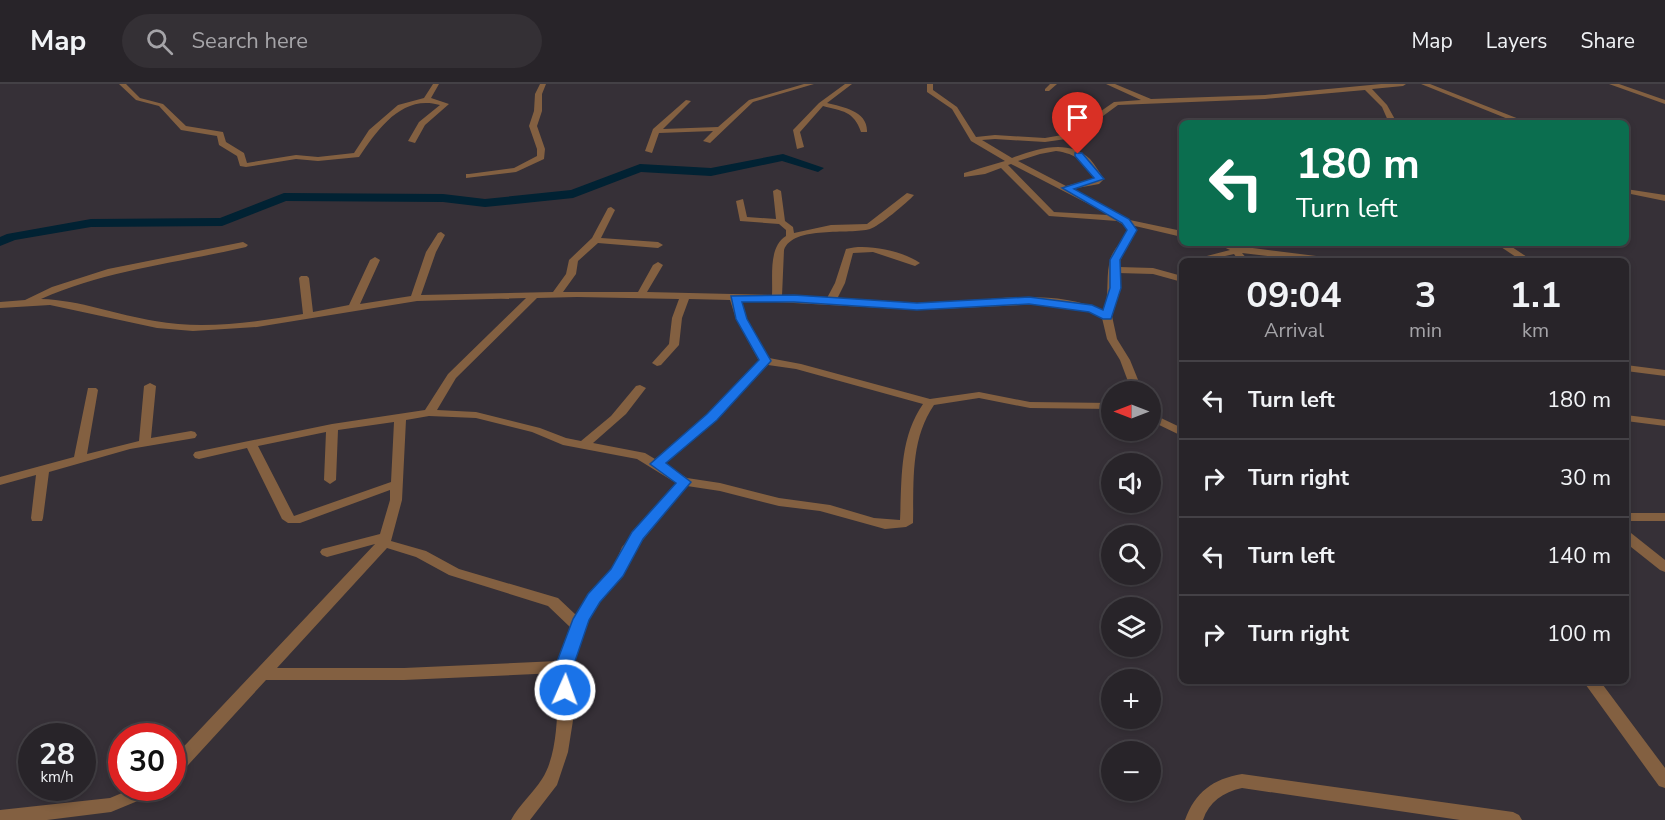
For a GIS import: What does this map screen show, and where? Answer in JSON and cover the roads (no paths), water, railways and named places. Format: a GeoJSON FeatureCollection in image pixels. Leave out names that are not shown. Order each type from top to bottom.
{"type":"FeatureCollection","features":[{"type":"Feature","properties":{"kind":"street"},"geometry":{"type":"LineString","coordinates":[[122,84],[138,99],[160,105],[183,128],[220,134],[222,143],[241,155],[243,164],[246,165],[296,157],[318,159],[357,154],[372,132],[400,106],[427,99],[445,104],[422,124],[412,141]]}},
{"type":"Feature","properties":{"kind":"street"},"geometry":{"type":"LineString","coordinates":[[427,99],[436,84]]}},
{"type":"Feature","properties":{"kind":"street"},"geometry":{"type":"LineString","coordinates":[[469,176],[516,170],[541,157],[542,148],[533,130],[533,122],[538,111],[536,97],[543,84]]}},
{"type":"Feature","properties":{"kind":"street"},"geometry":{"type":"LineString","coordinates":[[707,141],[757,98],[811,84]]}},
{"type":"Feature","properties":{"kind":"street"},"geometry":{"type":"LineString","coordinates":[[800,147],[796,132],[821,104],[849,84]]}},
{"type":"Feature","properties":{"kind":"street"},"geometry":{"type":"LineString","coordinates":[[930,84],[929,91],[955,108],[974,139],[1007,163],[1052,214],[1123,220],[1179,233]]}},
{"type":"Feature","properties":{"kind":"street"},"geometry":{"type":"LineString","coordinates":[[1047,90],[1054,84]]}},
{"type":"Feature","properties":{"kind":"street"},"geometry":{"type":"LineString","coordinates":[[1109,84],[1152,103]]}},
{"type":"Feature","properties":{"kind":"street"},"geometry":{"type":"LineString","coordinates":[[974,139],[1062,138],[1075,135],[1113,104],[1265,97],[1403,84]]}},
{"type":"Feature","properties":{"kind":"street"},"geometry":{"type":"LineString","coordinates":[[1424,84],[1517,120]]}},
{"type":"Feature","properties":{"kind":"street"},"geometry":{"type":"LineString","coordinates":[[1611,84],[1665,102]]}},
{"type":"Feature","properties":{"kind":"street"},"geometry":{"type":"LineString","coordinates":[[1367,88],[1385,106],[1392,120]]}},
{"type":"Feature","properties":{"kind":"street"},"geometry":{"type":"LineString","coordinates":[[649,151],[656,131],[688,101]]}},
{"type":"Feature","properties":{"kind":"street"},"geometry":{"type":"LineString","coordinates":[[821,104],[858,116],[864,130]]}},
{"type":"Feature","properties":{"kind":"street"},"geometry":{"type":"LineString","coordinates":[[656,131],[719,129]]}},
{"type":"Feature","properties":{"kind":"street"},"geometry":{"type":"LineString","coordinates":[[966,175],[986,172],[1048,148],[1064,150],[1078,154],[1100,179],[1066,188]]}},
{"type":"Feature","properties":{"kind":"street"},"geometry":{"type":"LineString","coordinates":[[1007,163],[1066,188],[1123,220],[1132,230],[1118,252],[1115,288],[1107,316],[1112,339],[1125,360],[1134,381]]}},
{"type":"Feature","properties":{"kind":"street"},"geometry":{"type":"LineString","coordinates":[[777,191],[782,222]]}},
{"type":"Feature","properties":{"kind":"street"},"geometry":{"type":"LineString","coordinates":[[1629,192],[1665,198]]}},
{"type":"Feature","properties":{"kind":"street"},"geometry":{"type":"LineString","coordinates":[[777,298],[780,246],[790,237],[831,228],[869,227],[910,195]]}},
{"type":"Feature","properties":{"kind":"street"},"geometry":{"type":"LineString","coordinates":[[740,201],[743,219],[782,222],[788,225],[790,237]]}},
{"type":"Feature","properties":{"kind":"street"},"geometry":{"type":"LineString","coordinates":[[555,296],[571,274],[574,260],[584,253],[595,240],[602,221],[611,210]]}},
{"type":"Feature","properties":{"kind":"street"},"geometry":{"type":"LineString","coordinates":[[415,298],[431,252],[441,236]]}},
{"type":"Feature","properties":{"kind":"street"},"geometry":{"type":"LineString","coordinates":[[595,240],[658,245]]}},
{"type":"Feature","properties":{"kind":"street"},"geometry":{"type":"LineString","coordinates":[[25,303],[66,286],[121,269],[243,245]]}},
{"type":"Feature","properties":{"kind":"street"},"geometry":{"type":"LineString","coordinates":[[1227,246],[1236,250],[1306,258]]}},
{"type":"Feature","properties":{"kind":"street"},"geometry":{"type":"LineString","coordinates":[[1504,246],[1522,258]]}},
{"type":"Feature","properties":{"kind":"street"},"geometry":{"type":"LineString","coordinates":[[830,302],[840,283],[849,251],[854,249],[876,251],[915,263]]}},
{"type":"Feature","properties":{"kind":"street"},"geometry":{"type":"LineString","coordinates":[[1209,258],[1236,250]]}},
{"type":"Feature","properties":{"kind":"street"},"geometry":{"type":"LineString","coordinates":[[1236,250],[1242,258]]}},
{"type":"Feature","properties":{"kind":"street"},"geometry":{"type":"LineString","coordinates":[[354,306],[375,260]]}},
{"type":"Feature","properties":{"kind":"street"},"geometry":{"type":"LineString","coordinates":[[641,296],[658,265]]}},
{"type":"Feature","properties":{"kind":"street"},"geometry":{"type":"LineString","coordinates":[[1115,270],[1153,271],[1179,278]]}},
{"type":"Feature","properties":{"kind":"street"},"geometry":{"type":"LineString","coordinates":[[304,278],[308,315]]}},
{"type":"Feature","properties":{"kind":"street"},"geometry":{"type":"LineString","coordinates":[[0,305],[50,302],[178,328],[272,322],[354,306],[415,298],[533,296],[777,298],[926,307],[1029,300],[1092,309],[1107,316]]}},
{"type":"Feature","properties":{"kind":"street"},"geometry":{"type":"LineString","coordinates":[[429,413],[452,376],[533,296]]}},
{"type":"Feature","properties":{"kind":"street"},"geometry":{"type":"LineString","coordinates":[[657,363],[674,345],[677,318],[685,297]]}},
{"type":"Feature","properties":{"kind":"street"},"geometry":{"type":"LineString","coordinates":[[735,299],[741,319],[765,361]]}},
{"type":"Feature","properties":{"kind":"street"},"geometry":{"type":"LineString","coordinates":[[765,361],[797,366],[930,402],[979,395],[1030,405],[1101,405]]}},
{"type":"Feature","properties":{"kind":"street"},"geometry":{"type":"LineString","coordinates":[[657,464],[712,417],[765,361]]}},
{"type":"Feature","properties":{"kind":"street"},"geometry":{"type":"LineString","coordinates":[[1629,368],[1665,373]]}},
{"type":"Feature","properties":{"kind":"street"},"geometry":{"type":"LineString","coordinates":[[145,442],[150,386]]}},
{"type":"Feature","properties":{"kind":"street"},"geometry":{"type":"LineString","coordinates":[[585,444],[611,425],[617,413],[640,388]]}},
{"type":"Feature","properties":{"kind":"street"},"geometry":{"type":"LineString","coordinates":[[80,459],[92,390]]}},
{"type":"Feature","properties":{"kind":"street"},"geometry":{"type":"LineString","coordinates":[[199,454],[400,417],[429,413],[476,415],[536,430],[563,441],[641,456],[684,482],[709,484],[782,503],[819,506],[898,525],[906,522],[906,465],[919,416],[930,402]]}},
{"type":"Feature","properties":{"kind":"street"},"geometry":{"type":"LineString","coordinates":[[186,756],[264,674],[384,540],[396,500],[400,417]]}},
{"type":"Feature","properties":{"kind":"street"},"geometry":{"type":"LineString","coordinates":[[1629,418],[1665,423]]}},
{"type":"Feature","properties":{"kind":"street"},"geometry":{"type":"LineString","coordinates":[[1161,422],[1179,431]]}},
{"type":"Feature","properties":{"kind":"street"},"geometry":{"type":"LineString","coordinates":[[330,480],[332,428]]}},
{"type":"Feature","properties":{"kind":"street"},"geometry":{"type":"LineString","coordinates":[[0,481],[145,442],[191,435]]}},
{"type":"Feature","properties":{"kind":"street"},"geometry":{"type":"LineString","coordinates":[[251,444],[288,519],[295,520],[396,484]]}},
{"type":"Feature","properties":{"kind":"street"},"geometry":{"type":"LineString","coordinates":[[37,518],[43,469]]}},
{"type":"Feature","properties":{"kind":"street"},"geometry":{"type":"LineString","coordinates":[[520,820],[551,780],[560,752],[566,714],[564,667],[578,626],[594,598],[618,572],[627,550],[684,482]]}},
{"type":"Feature","properties":{"kind":"street"},"geometry":{"type":"LineString","coordinates":[[1629,517],[1665,518]]}},
{"type":"Feature","properties":{"kind":"street"},"geometry":{"type":"LineString","coordinates":[[1629,538],[1665,567]]}},
{"type":"Feature","properties":{"kind":"street"},"geometry":{"type":"LineString","coordinates":[[327,552],[384,540],[421,554],[454,572],[553,602],[578,626]]}},
{"type":"Feature","properties":{"kind":"street"},"geometry":{"type":"LineString","coordinates":[[264,674],[404,674],[564,667]]}},
{"type":"Feature","properties":{"kind":"street"},"geometry":{"type":"LineString","coordinates":[[1593,684],[1665,781]]}},
{"type":"Feature","properties":{"kind":"street"},"geometry":{"type":"LineString","coordinates":[[1194,820],[1203,801],[1218,788],[1242,781],[1513,820]]}},
{"type":"Feature","properties":{"kind":"street"},"geometry":{"type":"LineString","coordinates":[[0,818],[111,805],[120,801]]}},
{"type":"Feature","properties":{"kind":"waterway"},"geometry":{"type":"LineString","coordinates":[[0,242],[12,237],[91,223],[222,222],[284,197],[443,198],[485,203],[573,194],[640,168],[711,172],[783,157],[818,168]]}}]}
